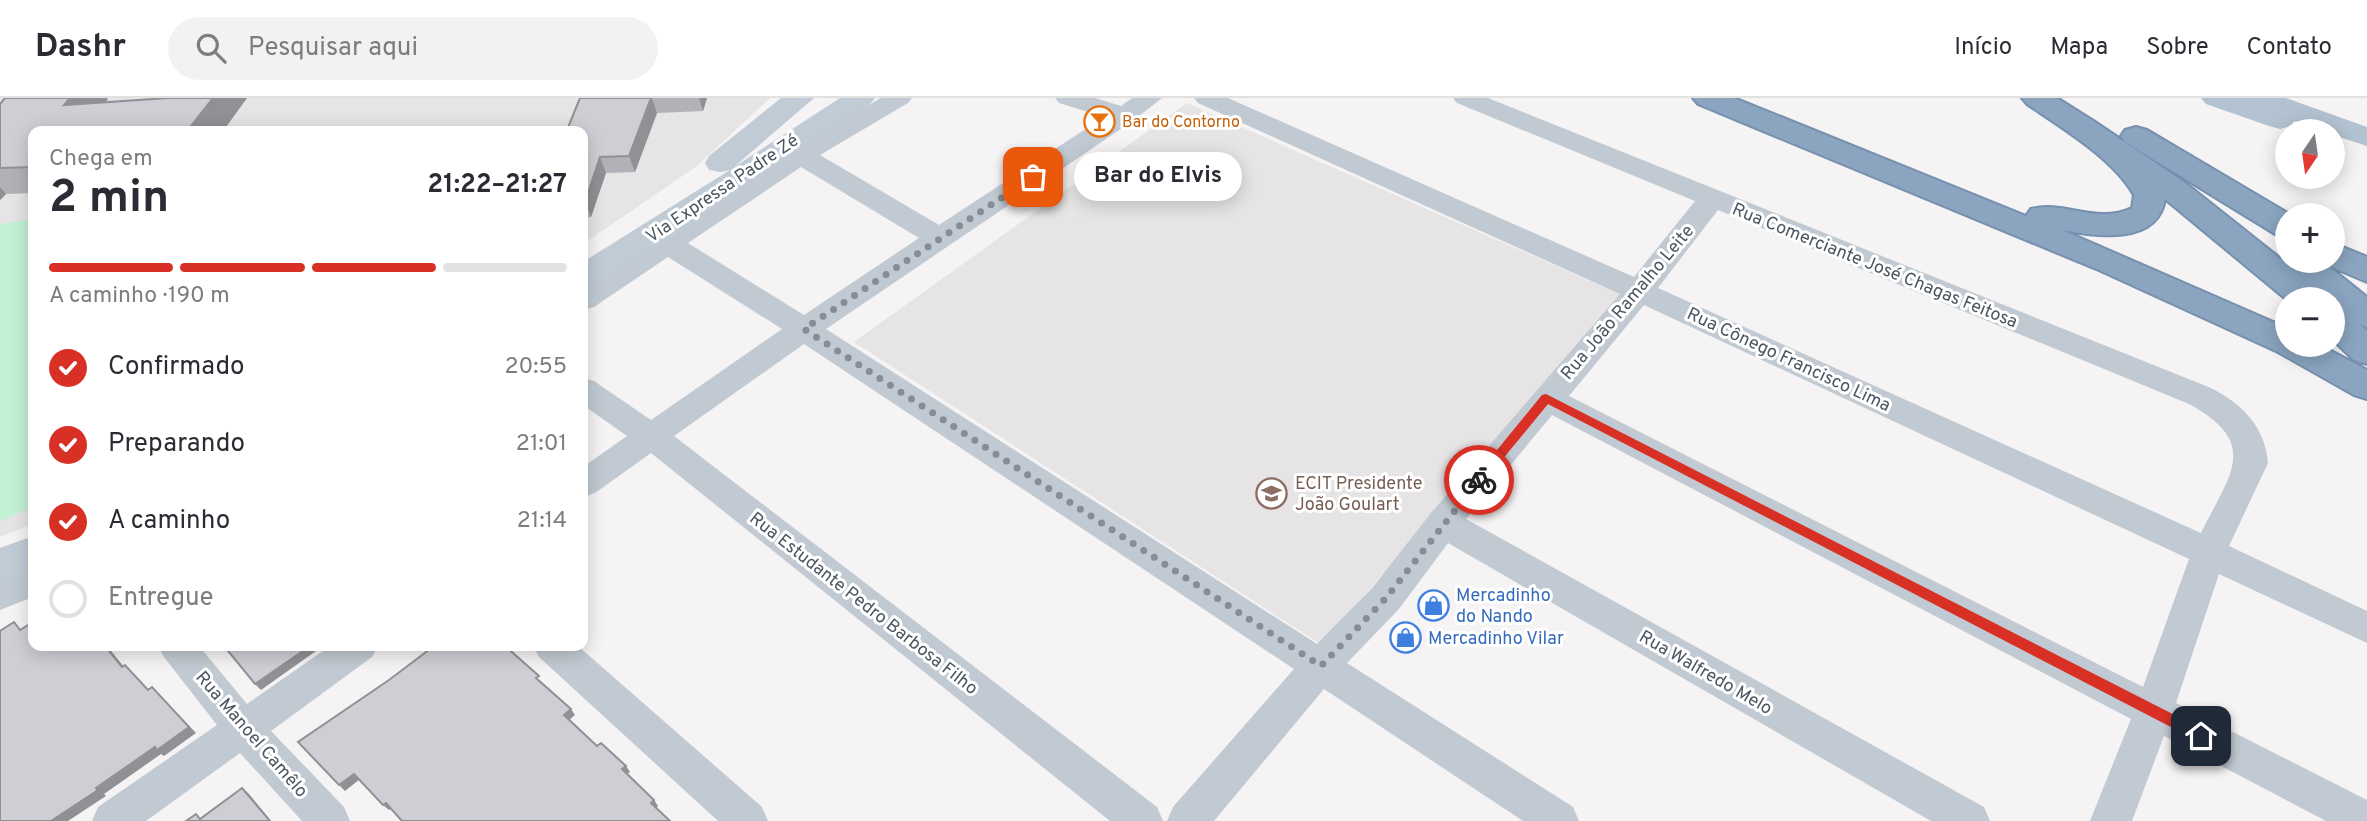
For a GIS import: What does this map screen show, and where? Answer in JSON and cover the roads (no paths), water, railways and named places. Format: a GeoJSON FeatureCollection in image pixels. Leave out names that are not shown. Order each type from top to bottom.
{"type":"FeatureCollection","features":[{"type":"Feature","properties":{"kind":"highway"},"geometry":{"type":"LineString","coordinates":[[1709,98],[2113,263],[2275,337]]}},
{"type":"Feature","properties":{"kind":"highway"},"geometry":{"type":"LineString","coordinates":[[1752,98],[1776,111],[2006,205],[2050,219],[2090,225],[2122,225],[2147,214],[2150,195],[2140,178],[2070,98]]}},
{"type":"Feature","properties":{"kind":"highway"},"geometry":{"type":"LineString","coordinates":[[2037,98],[2091,122],[2275,221]]}},
{"type":"Feature","properties":{"kind":"highway"},"geometry":{"type":"LineString","coordinates":[[2091,122],[2194,180],[2275,241]]}},
{"type":"Feature","properties":{"kind":"highway"},"geometry":{"type":"LineString","coordinates":[[2091,122],[2293,287]]}},
{"type":"Feature","properties":{"kind":"highway"},"geometry":{"type":"LineString","coordinates":[[2345,260],[2367,271]]}},
{"type":"Feature","properties":{"kind":"highway"},"geometry":{"type":"LineString","coordinates":[[2316,273],[2367,314]]}},
{"type":"Feature","properties":{"kind":"highway"},"geometry":{"type":"LineString","coordinates":[[2345,332],[2367,351]]}},
{"type":"Feature","properties":{"kind":"highway"},"geometry":{"type":"LineString","coordinates":[[2314,357],[2367,386]]}},
{"type":"Feature","properties":{"kind":"main road","name":"Via Expressa Padre Zé"},"geometry":{"type":"LineString","coordinates":[[588,254],[685,191],[799,98]]}},
{"type":"Feature","properties":{"kind":"main road","name":"Via Expressa Padre Zé"},"geometry":{"type":"LineString","coordinates":[[588,274],[656,233],[860,98]]}},
{"type":"Feature","properties":{"kind":"main road"},"geometry":{"type":"LineString","coordinates":[[2216,98],[2275,119]]}},
{"type":"Feature","properties":{"kind":"main road"},"geometry":{"type":"LineString","coordinates":[[2258,98],[2367,137]]}},
{"type":"Feature","properties":{"kind":"main road"},"geometry":{"type":"LineString","coordinates":[[2345,145],[2367,153]]}},
{"type":"Feature","properties":{"kind":"main road"},"geometry":{"type":"LineString","coordinates":[[0,546],[28,535]]}},
{"type":"Feature","properties":{"kind":"main road"},"geometry":{"type":"LineString","coordinates":[[0,566],[28,554]]}},
{"type":"Feature","properties":{"kind":"street"},"geometry":{"type":"LineString","coordinates":[[588,297],[802,155],[899,98]]}},
{"type":"Feature","properties":{"kind":"street"},"geometry":{"type":"LineString","coordinates":[[1068,98],[1137,106]]}},
{"type":"Feature","properties":{"kind":"street","name":"Rua Cônego Francisco Lima"},"geometry":{"type":"LineString","coordinates":[[1207,98],[1639,291],[2209,552],[2367,628]]}},
{"type":"Feature","properties":{"kind":"street","name":"Rua Comerciante José Chagas Feitosa"},"geometry":{"type":"LineString","coordinates":[[1466,98],[2218,405],[2239,424],[2247,436],[2252,450],[2252,463],[2209,552]]}},
{"type":"Feature","properties":{"kind":"street"},"geometry":{"type":"LineString","coordinates":[[588,480],[804,329],[1137,106]]}},
{"type":"Feature","properties":{"kind":"street"},"geometry":{"type":"LineString","coordinates":[[802,155],[941,239]]}},
{"type":"Feature","properties":{"kind":"street","name":"Rua João Ramalho Leite"},"geometry":{"type":"LineString","coordinates":[[1188,821],[1321,666],[1386,598],[1443,523],[1639,291],[1712,200]]}},
{"type":"Feature","properties":{"kind":"street"},"geometry":{"type":"LineString","coordinates":[[668,244],[804,329],[1558,821]]}},
{"type":"Feature","properties":{"kind":"street","name":"Rua Estudante Pedro Barbosa Filho"},"geometry":{"type":"LineString","coordinates":[[588,392],[651,436],[1142,821]]}},
{"type":"Feature","properties":{"kind":"street"},"geometry":{"type":"LineString","coordinates":[[1546,398],[2367,821]]}},
{"type":"Feature","properties":{"kind":"street","name":"Rua Walfredo Melo"},"geometry":{"type":"LineString","coordinates":[[1443,523],[1969,821]]}},
{"type":"Feature","properties":{"kind":"street"},"geometry":{"type":"LineString","coordinates":[[2111,821],[2154,711],[2209,552]]}},
{"type":"Feature","properties":{"kind":"street"},"geometry":{"type":"LineString","coordinates":[[0,595],[28,584]]}},
{"type":"Feature","properties":{"kind":"street","name":"Rua Manoel Camêlo"},"geometry":{"type":"LineString","coordinates":[[181,651],[244,729],[329,821]]}},
{"type":"Feature","properties":{"kind":"street"},"geometry":{"type":"LineString","coordinates":[[113,821],[352,651]]}},
{"type":"Feature","properties":{"kind":"street"},"geometry":{"type":"LineString","coordinates":[[557,651],[747,821]]}},
{"type":"Feature","properties":{"kind":"place","name":"Bar do Contorno"},"geometry":{"type":"Point","coordinates":[1099,121]}},
{"type":"Feature","properties":{"kind":"place","name":"Bar do Elvis"},"geometry":{"type":"Point","coordinates":[1033,177]}},
{"type":"Feature","properties":{"kind":"place","name":"ECIT Presidente João Goulart"},"geometry":{"type":"Point","coordinates":[1272,493]}},
{"type":"Feature","properties":{"kind":"place","name":"Mercadinho do Nando"},"geometry":{"type":"Point","coordinates":[1433,605]}},
{"type":"Feature","properties":{"kind":"place","name":"Mercadinho Vilar"},"geometry":{"type":"Point","coordinates":[1405,638]}}]}
